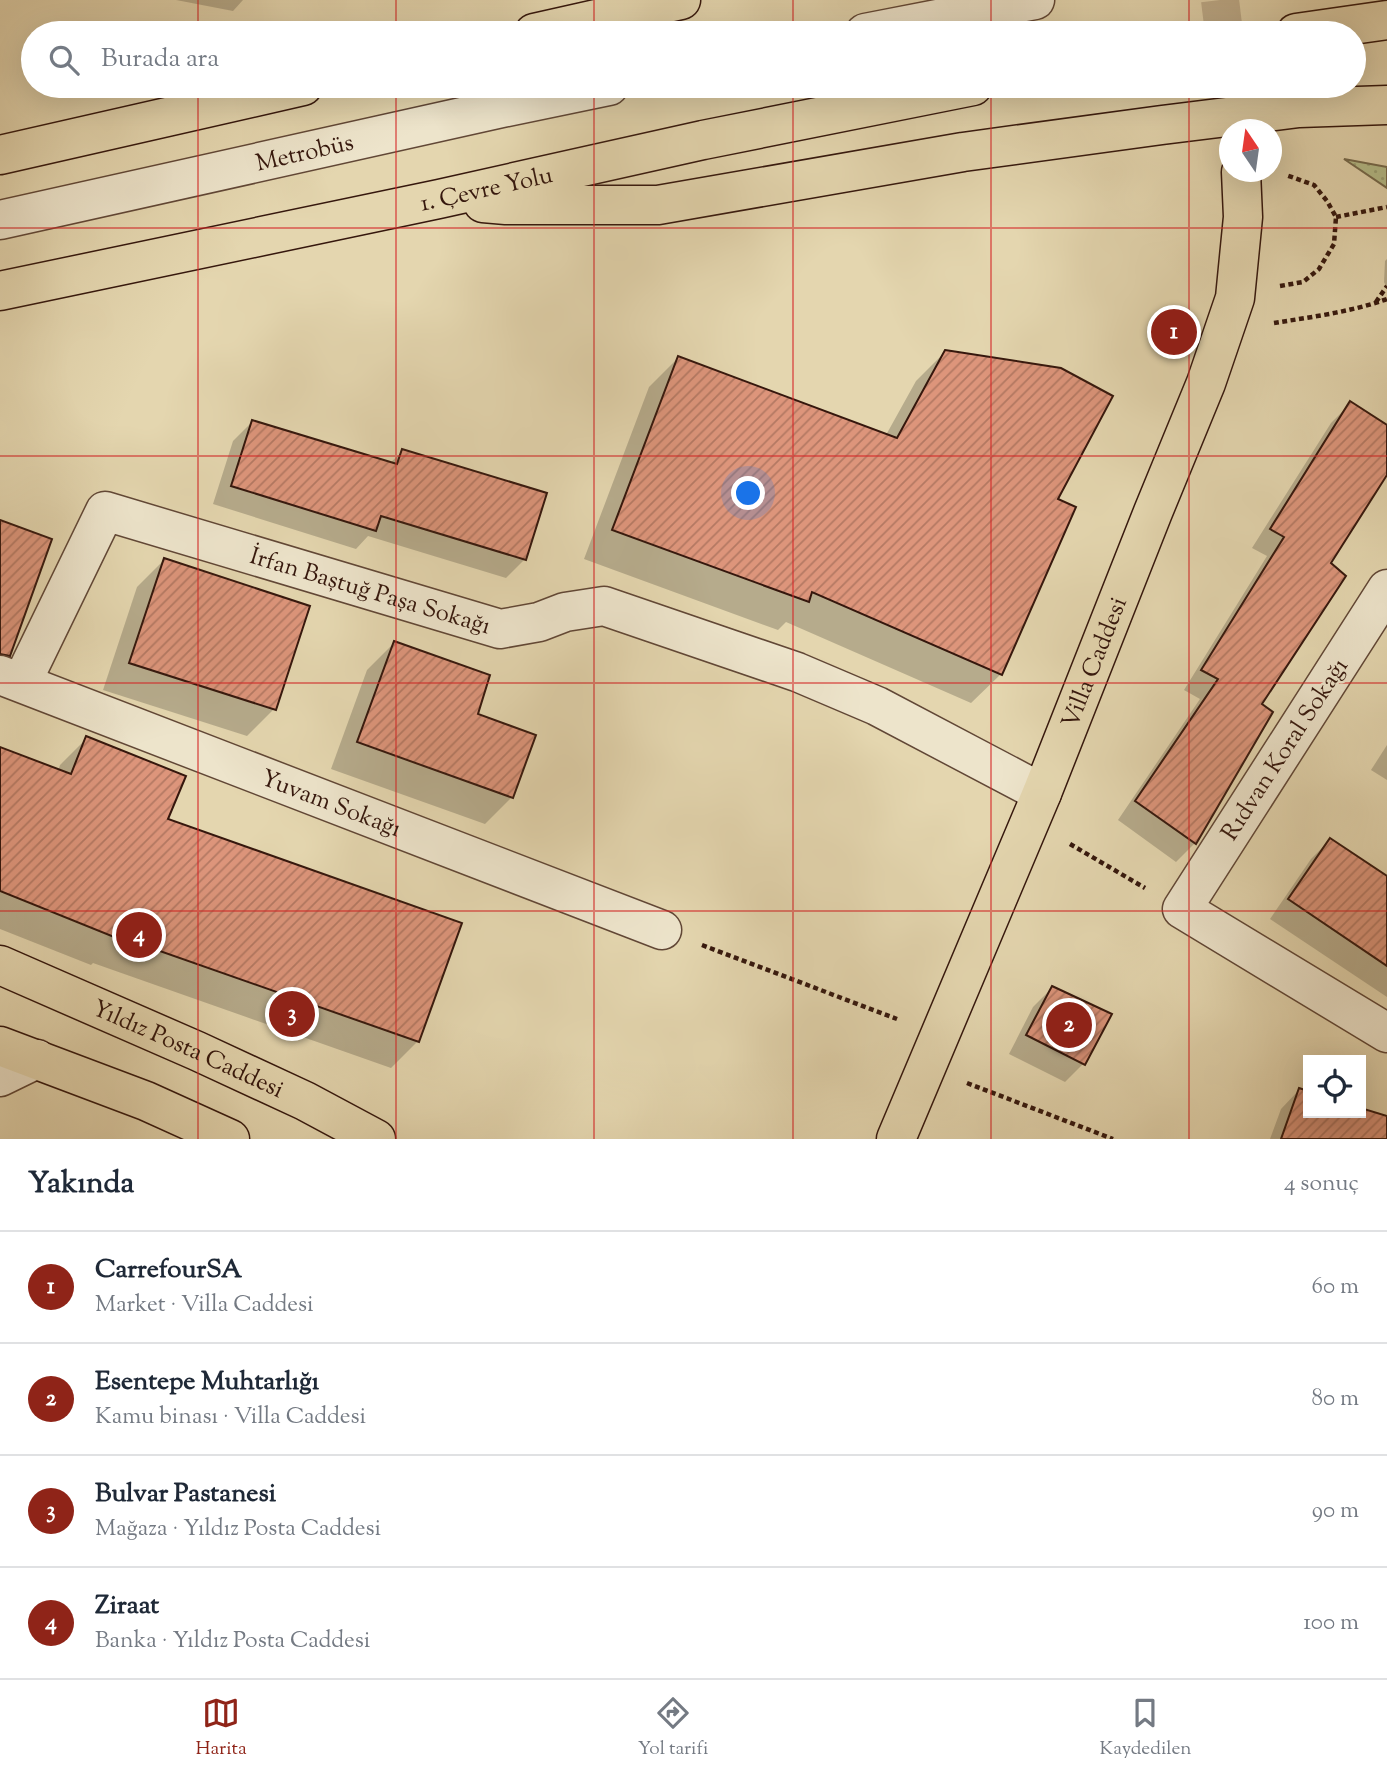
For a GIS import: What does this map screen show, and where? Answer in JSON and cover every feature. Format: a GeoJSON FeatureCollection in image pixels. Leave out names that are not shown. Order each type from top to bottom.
{"type":"FeatureCollection","features":[{"type":"Feature","properties":{"kind":"main road"},"geometry":{"type":"LineString","coordinates":[[587,21],[681,0]]}},
{"type":"Feature","properties":{"kind":"main road"},"geometry":{"type":"LineString","coordinates":[[1366,23],[1387,20]]}},
{"type":"Feature","properties":{"kind":"main road"},"geometry":{"type":"LineString","coordinates":[[0,155],[250,98]]}},
{"type":"Feature","properties":{"kind":"main road","name":"1. Çevre Yolu"},"geometry":{"type":"LineString","coordinates":[[0,291],[439,200],[703,140],[913,98]]}},
{"type":"Feature","properties":{"kind":"main road"},"geometry":{"type":"LineString","coordinates":[[439,200],[506,205],[658,205],[963,152],[1299,108],[1387,105]]}},
{"type":"Feature","properties":{"kind":"main road","name":"Villa Caddesi"},"geometry":{"type":"LineString","coordinates":[[896,1139],[1042,793],[1206,383],[1235,298],[1243,216],[1241,182]]}},
{"type":"Feature","properties":{"kind":"main road","name":"Yıldız Posta Caddesi"},"geometry":{"type":"LineString","coordinates":[[0,965],[245,1073],[376,1139]]}},
{"type":"Feature","properties":{"kind":"main road"},"geometry":{"type":"LineString","coordinates":[[0,1046],[146,1101],[230,1139]]}},
{"type":"Feature","properties":{"kind":"street"},"geometry":{"type":"LineString","coordinates":[[927,21],[1035,0]]}},
{"type":"Feature","properties":{"kind":"street","name":"Metrobüs"},"geometry":{"type":"LineString","coordinates":[[0,220],[553,98]]}},
{"type":"Feature","properties":{"kind":"street","name":"İrfan Baştuğ Paşa Sokağı"},"geometry":{"type":"LineString","coordinates":[[11,678],[104,511],[500,629],[539,622],[565,612],[604,606],[797,671],[877,706],[1042,793]]}},
{"type":"Feature","properties":{"kind":"street","name":"Rıdvan Koral Sokağı"},"geometry":{"type":"LineString","coordinates":[[1182,909],[1387,589]]}},
{"type":"Feature","properties":{"kind":"street","name":"Yuvam Sokağı"},"geometry":{"type":"LineString","coordinates":[[11,678],[662,930]]}},
{"type":"Feature","properties":{"kind":"street"},"geometry":{"type":"LineString","coordinates":[[1182,909],[1387,1033]]}},
{"type":"Feature","properties":{"kind":"street"},"geometry":{"type":"LineString","coordinates":[[0,1077],[37,1059]]}},
{"type":"Feature","properties":{"kind":"path"},"geometry":{"type":"LineString","coordinates":[[1273,288],[1303,282],[1319,269],[1334,244],[1336,217],[1327,201],[1314,185],[1283,174]]}},
{"type":"Feature","properties":{"kind":"path"},"geometry":{"type":"LineString","coordinates":[[1336,217],[1387,207]]}},
{"type":"Feature","properties":{"kind":"path"},"geometry":{"type":"LineString","coordinates":[[1376,303],[1387,286]]}},
{"type":"Feature","properties":{"kind":"path"},"geometry":{"type":"LineString","coordinates":[[1269,324],[1387,299]]}},
{"type":"Feature","properties":{"kind":"path"},"geometry":{"type":"LineString","coordinates":[[1068,843],[1182,909]]}},
{"type":"Feature","properties":{"kind":"path"},"geometry":{"type":"LineString","coordinates":[[662,930],[940,1035]]}},
{"type":"Feature","properties":{"kind":"path"},"geometry":{"type":"LineString","coordinates":[[981,1088],[1113,1139]]}},
{"type":"Feature","properties":{"kind":"green space"},"geometry":{"type":"Polygon","coordinates":[[[1344,159],[1387,167],[1387,188],[1344,159]]]}},
{"type":"Feature","properties":{"kind":"building"},"geometry":{"type":"Polygon","coordinates":[[[945,350],[1061,368],[1113,396],[1058,499],[1076,507],[1002,675],[812,592],[809,602],[612,530],[678,356],[897,438],[945,350]]]}},
{"type":"Feature","properties":{"kind":"building"},"geometry":{"type":"Polygon","coordinates":[[[1350,401],[1387,425],[1387,475],[1331,563],[1346,576],[1262,704],[1273,712],[1196,844],[1135,801],[1218,679],[1201,670],[1284,537],[1270,529],[1350,401]]]}},
{"type":"Feature","properties":{"kind":"building"},"geometry":{"type":"Polygon","coordinates":[[[252,420],[397,464],[402,449],[547,493],[526,560],[381,516],[376,531],[231,486],[252,420]]]}},
{"type":"Feature","properties":{"kind":"building"},"geometry":{"type":"Polygon","coordinates":[[[0,520],[52,539],[10,656],[0,654],[0,520]]]}},
{"type":"Feature","properties":{"kind":"building"},"geometry":{"type":"Polygon","coordinates":[[[164,558],[310,606],[276,710],[129,663],[164,558]]]}},
{"type":"Feature","properties":{"kind":"building"},"geometry":{"type":"Polygon","coordinates":[[[394,641],[490,675],[478,714],[536,735],[513,798],[357,742],[394,641]]]}},
{"type":"Feature","properties":{"kind":"building"},"geometry":{"type":"Polygon","coordinates":[[[86,736],[186,776],[168,819],[462,923],[419,1042],[120,937],[119,939],[0,891],[0,747],[71,774],[86,736]]]}},
{"type":"Feature","properties":{"kind":"building"},"geometry":{"type":"Polygon","coordinates":[[[1330,838],[1387,876],[1387,966],[1288,899],[1330,838]]]}},
{"type":"Feature","properties":{"kind":"building"},"geometry":{"type":"Polygon","coordinates":[[[1052,986],[1112,1014],[1085,1065],[1026,1035],[1052,986]]]}},
{"type":"Feature","properties":{"kind":"building"},"geometry":{"type":"Polygon","coordinates":[[[1299,1088],[1303,1089],[1303,1118],[1366,1118],[1366,1110],[1387,1116],[1387,1139],[1281,1139],[1299,1088]]]}},
{"type":"Feature","properties":{"kind":"tunnel"},"geometry":{"type":"LineString","coordinates":[[1220,0],[1223,21]]}},
{"type":"Feature","properties":{"kind":"tunnel"},"geometry":{"type":"LineString","coordinates":[[1233,98],[1236,119]]}},
{"type":"Feature","properties":{"kind":"place","name":"CarrefourSA"},"geometry":{"type":"Point","coordinates":[1174,332]}},
{"type":"Feature","properties":{"kind":"place","name":"Ziraat"},"geometry":{"type":"Point","coordinates":[139,935]}},
{"type":"Feature","properties":{"kind":"place","name":"Bulvar Pastanesi"},"geometry":{"type":"Point","coordinates":[292,1014]}},
{"type":"Feature","properties":{"kind":"place","name":"Esentepe Muhtarlığı"},"geometry":{"type":"Point","coordinates":[1069,1025]}}]}
